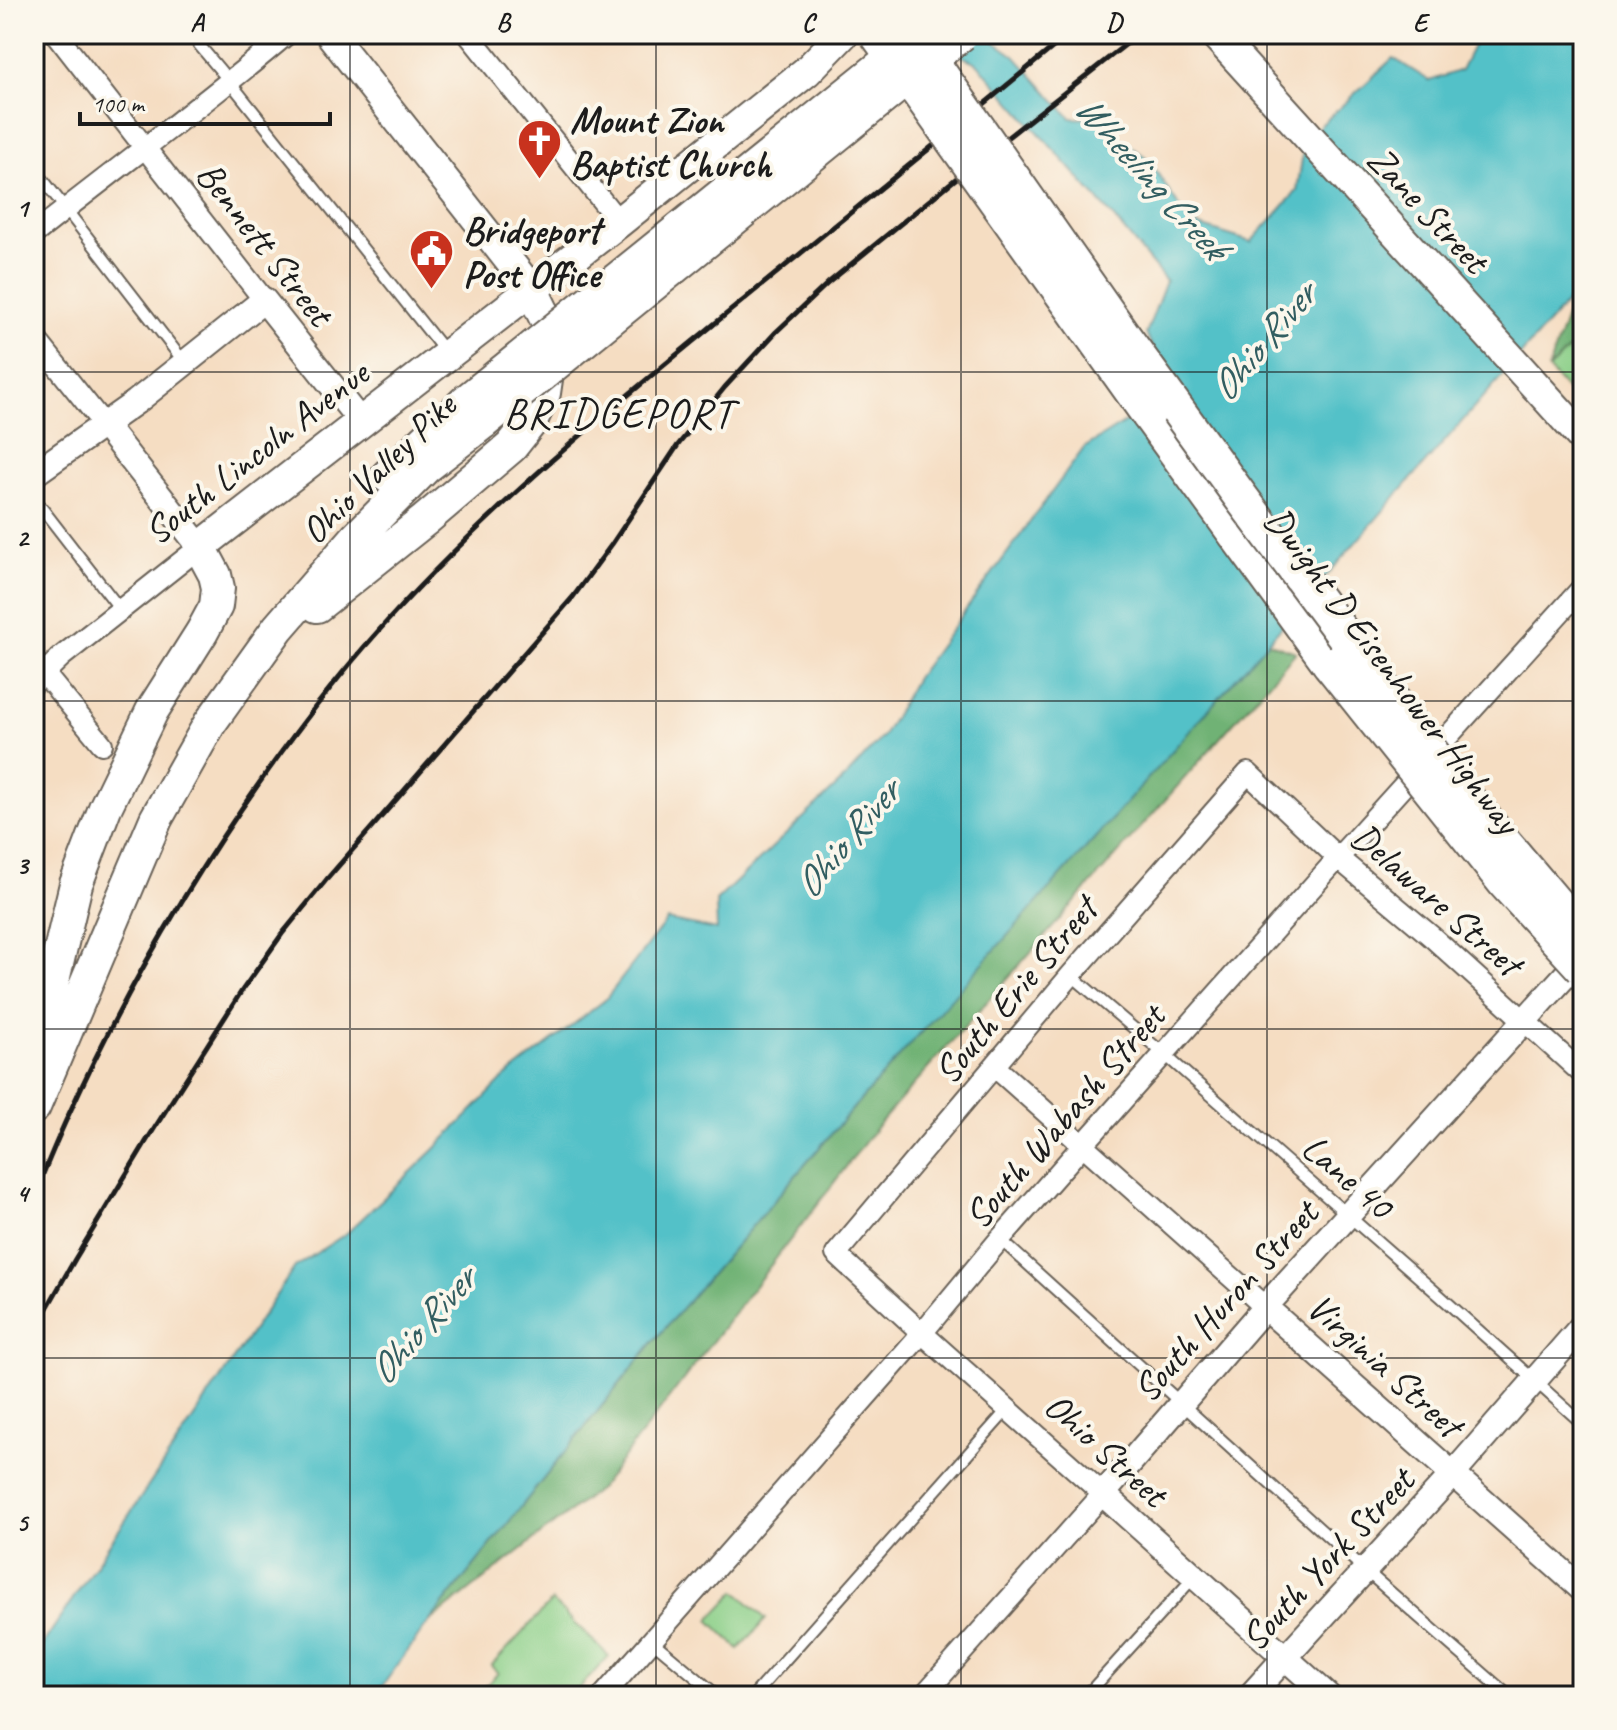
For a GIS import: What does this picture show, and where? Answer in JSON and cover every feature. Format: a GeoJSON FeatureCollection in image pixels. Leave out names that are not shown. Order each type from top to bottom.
{"type":"FeatureCollection","features":[{"type":"Feature","properties":{"kind":"highway"},"geometry":{"type":"LineString","coordinates":[[877,34],[1156,403]]}},
{"type":"Feature","properties":{"kind":"highway"},"geometry":{"type":"LineString","coordinates":[[912,34],[1156,403]]}},
{"type":"Feature","properties":{"kind":"highway","name":"Ohio Valley Pike"},"geometry":{"type":"LineString","coordinates":[[34,1107],[156,819],[210,723],[278,628],[356,538],[475,412],[920,34]]}},
{"type":"Feature","properties":{"kind":"highway","name":"Ohio Valley Pike"},"geometry":{"type":"LineString","coordinates":[[37,1046],[139,809],[193,712],[263,614],[343,520],[412,451],[475,412],[962,34]]}},
{"type":"Feature","properties":{"kind":"highway"},"geometry":{"type":"LineString","coordinates":[[210,723],[270,652],[321,602],[425,520],[521,436],[544,393],[549,359],[548,323],[532,290]]}},
{"type":"Feature","properties":{"kind":"highway","name":"Dwight D Eisenhower Highway"},"geometry":{"type":"LineString","coordinates":[[1156,403],[1457,787],[1583,932]]}},
{"type":"Feature","properties":{"kind":"highway","name":"Dwight D Eisenhower Highway"},"geometry":{"type":"LineString","coordinates":[[1156,403],[1330,664],[1505,883],[1583,968]]}},
{"type":"Feature","properties":{"kind":"highway"},"geometry":{"type":"LineString","coordinates":[[37,1046],[76,884],[105,808],[152,711],[216,606],[218,588],[215,575],[200,547]]}},
{"type":"Feature","properties":{"kind":"main road"},"geometry":{"type":"LineString","coordinates":[[330,34],[532,290]]}},
{"type":"Feature","properties":{"kind":"main road","name":"Zane Street"},"geometry":{"type":"LineString","coordinates":[[1215,34],[1583,438]]}},
{"type":"Feature","properties":{"kind":"main road","name":"South Lincoln Avenue"},"geometry":{"type":"LineString","coordinates":[[200,547],[619,222],[807,71],[838,40]]}},
{"type":"Feature","properties":{"kind":"street","name":"Bennett Street"},"geometry":{"type":"LineString","coordinates":[[56,34],[360,421]]}},
{"type":"Feature","properties":{"kind":"street"},"geometry":{"type":"LineString","coordinates":[[34,234],[287,34]]}},
{"type":"Feature","properties":{"kind":"street"},"geometry":{"type":"LineString","coordinates":[[468,34],[619,222]]}},
{"type":"Feature","properties":{"kind":"street"},"geometry":{"type":"LineString","coordinates":[[34,474],[136,402],[264,300]]}},
{"type":"Feature","properties":{"kind":"street"},"geometry":{"type":"LineString","coordinates":[[34,337],[200,547]]}},
{"type":"Feature","properties":{"kind":"street","name":"South Lincoln Avenue"},"geometry":{"type":"LineString","coordinates":[[38,672],[200,547]]}},
{"type":"Feature","properties":{"kind":"street","name":"South Wabash Street"},"geometry":{"type":"LineString","coordinates":[[603,1696],[1082,1146],[1583,587]]}},
{"type":"Feature","properties":{"kind":"street"},"geometry":{"type":"LineString","coordinates":[[38,672],[102,744]]}},
{"type":"Feature","properties":{"kind":"street","name":"Delaware Street"},"geometry":{"type":"LineString","coordinates":[[1248,773],[1338,858],[1431,936],[1583,1074]]}},
{"type":"Feature","properties":{"kind":"street","name":"South Erie Street"},"geometry":{"type":"LineString","coordinates":[[836,1254],[1071,975],[1248,773]]}},
{"type":"Feature","properties":{"kind":"street","name":"South Huron Street"},"geometry":{"type":"LineString","coordinates":[[923,1696],[1265,1307],[1583,956]]}},
{"type":"Feature","properties":{"kind":"street","name":"Virginia Street"},"geometry":{"type":"LineString","coordinates":[[995,1067],[1583,1590]]}},
{"type":"Feature","properties":{"kind":"street","name":"Ohio Street"},"geometry":{"type":"LineString","coordinates":[[836,1254],[1328,1696]]}},
{"type":"Feature","properties":{"kind":"street","name":"South York Street"},"geometry":{"type":"LineString","coordinates":[[1250,1696],[1453,1474],[1583,1325]]}},
{"type":"Feature","properties":{"kind":"lane"},"geometry":{"type":"LineString","coordinates":[[190,34],[447,355]]}},
{"type":"Feature","properties":{"kind":"lane"},"geometry":{"type":"LineString","coordinates":[[34,168],[184,362]]}},
{"type":"Feature","properties":{"kind":"lane"},"geometry":{"type":"LineString","coordinates":[[34,498],[120,609]]}},
{"type":"Feature","properties":{"kind":"lane","name":"Lane 40"},"geometry":{"type":"LineString","coordinates":[[1071,975],[1583,1424]]}},
{"type":"Feature","properties":{"kind":"lane"},"geometry":{"type":"LineString","coordinates":[[1000,1239],[1509,1696]]}},
{"type":"Feature","properties":{"kind":"lane"},"geometry":{"type":"LineString","coordinates":[[753,1696],[1008,1409]]}},
{"type":"Feature","properties":{"kind":"lane"},"geometry":{"type":"LineString","coordinates":[[1086,1696],[1194,1577]]}},
{"type":"Feature","properties":{"kind":"lane"},"geometry":{"type":"LineString","coordinates":[[651,1640],[718,1696]]}},
{"type":"Feature","properties":{"kind":"green space"},"geometry":{"type":"Polygon","coordinates":[[[1583,283],[1583,337],[1548,369],[1574,294],[1583,283]]]}},
{"type":"Feature","properties":{"kind":"green space"},"geometry":{"type":"Polygon","coordinates":[[[1583,337],[1583,409],[1548,369],[1583,337]]]}},
{"type":"Feature","properties":{"kind":"green space"},"geometry":{"type":"Polygon","coordinates":[[[1267,642],[1296,652],[879,1124],[600,1488],[428,1623],[653,1342],[855,1106],[1267,642]]]}},
{"type":"Feature","properties":{"kind":"green space"},"geometry":{"type":"Polygon","coordinates":[[[736,1591],[766,1619],[739,1649],[709,1620],[736,1591]]]}},
{"type":"Feature","properties":{"kind":"green space"},"geometry":{"type":"Polygon","coordinates":[[[552,1601],[609,1656],[572,1696],[476,1696],[498,1673],[491,1666],[552,1601]]]}},
{"type":"Feature","properties":{"kind":"water"},"geometry":{"type":"Polygon","coordinates":[[[913,34],[984,34],[1015,56],[1071,118],[1095,119],[1148,159],[1190,223],[1251,242],[1297,191],[1305,140],[1393,58],[1430,81],[1461,70],[1479,34],[1583,34],[1583,284],[855,1106],[653,1342],[428,1623],[375,1696],[34,1696],[34,1657],[295,1267],[347,1233],[504,1078],[605,1000],[667,920],[717,930],[716,901],[844,779],[884,735],[916,678],[1084,448],[1175,391],[1146,334],[1166,281],[977,63],[913,34]]]}},
{"type":"Feature","properties":{"kind":"railway"},"geometry":{"type":"LineString","coordinates":[[34,1196],[90,1068],[192,884],[280,754],[374,636],[453,552],[580,435],[1069,34]]}},
{"type":"Feature","properties":{"kind":"railway"},"geometry":{"type":"LineString","coordinates":[[34,1331],[147,1140],[241,992],[282,934],[573,597],[678,445],[725,387],[776,332],[828,283],[1139,34]]}},
{"type":"Feature","properties":{"kind":"place","name":"Mount Zion Baptist Church"},"geometry":{"type":"Point","coordinates":[539,181]}},
{"type":"Feature","properties":{"kind":"place","name":"Bridgeport Post Office"},"geometry":{"type":"Point","coordinates":[432,291]}},
{"type":"Feature","properties":{"kind":"district","name":"BRIDGEPORT"},"geometry":{"type":"Point","coordinates":[619,412]}},
{"type":"Feature","properties":{"kind":"water label","name":"Wheeling Creek"},"geometry":{"type":"Point","coordinates":[1152,176]}},
{"type":"Feature","properties":{"kind":"water label","name":"Ohio River"},"geometry":{"type":"Point","coordinates":[1262,341]}},
{"type":"Feature","properties":{"kind":"water label","name":"Ohio River"},"geometry":{"type":"Point","coordinates":[846,838]}},
{"type":"Feature","properties":{"kind":"water label","name":"Ohio River"},"geometry":{"type":"Point","coordinates":[421,1325]}}]}
